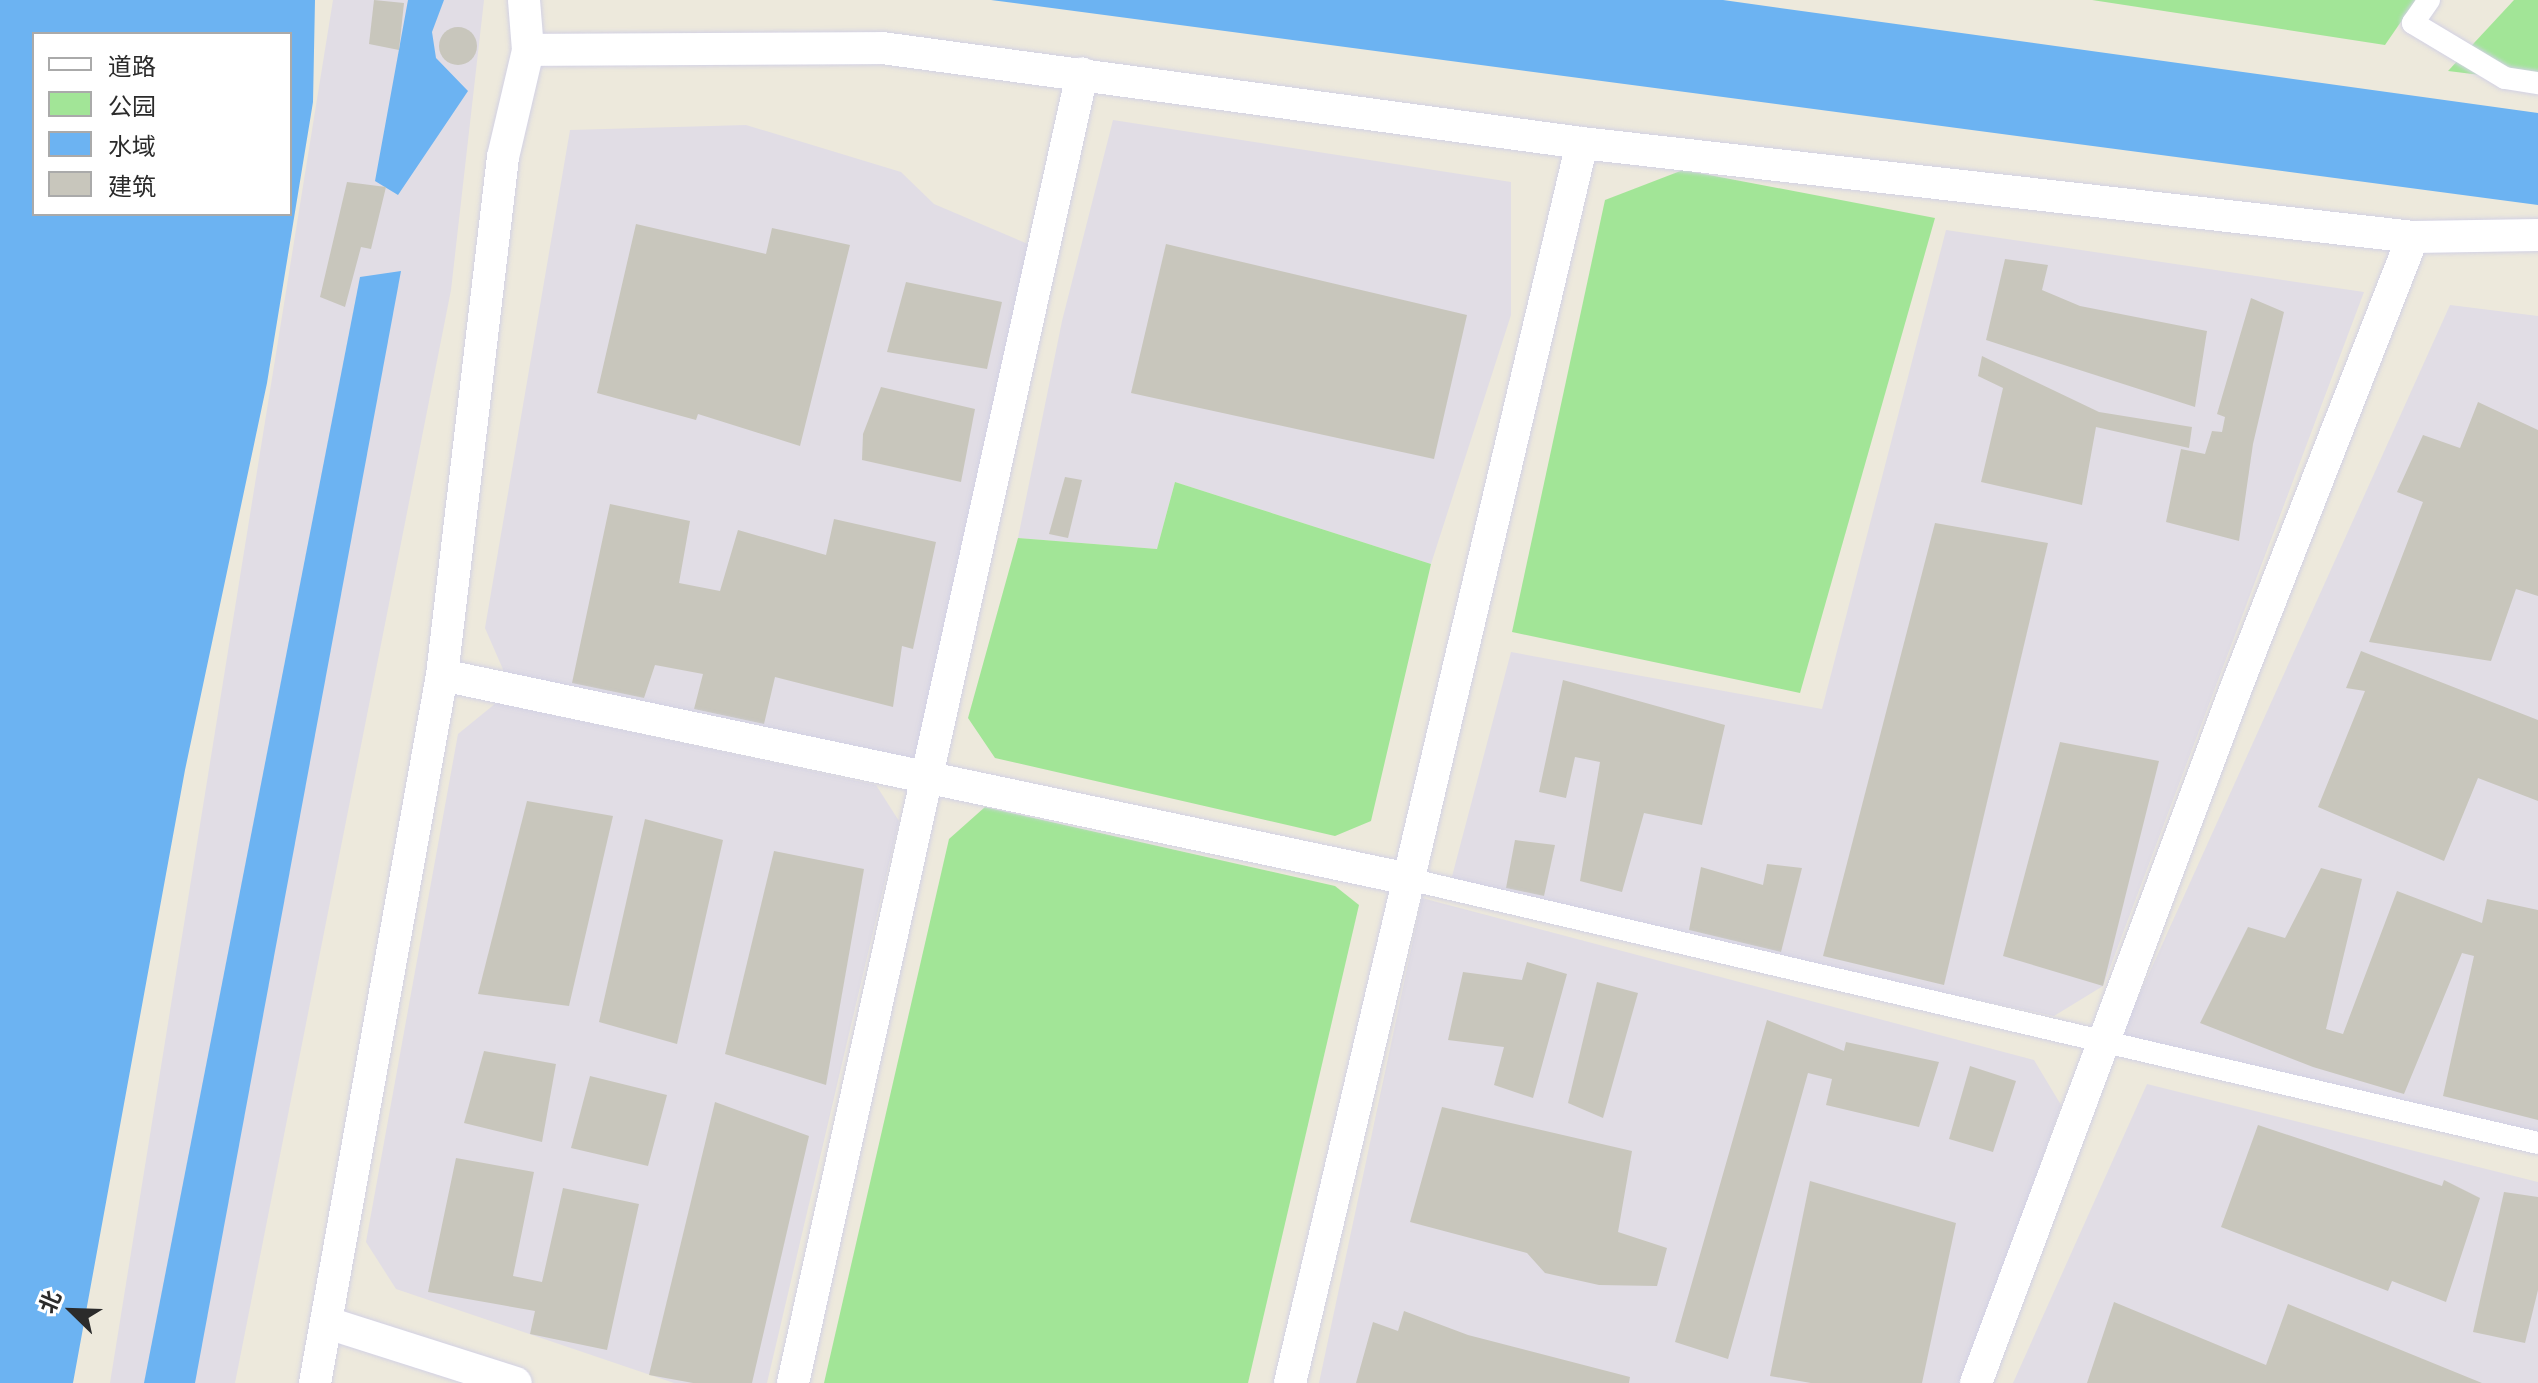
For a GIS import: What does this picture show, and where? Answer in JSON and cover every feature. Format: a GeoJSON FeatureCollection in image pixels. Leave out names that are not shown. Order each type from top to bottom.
{"type":"FeatureCollection","features":[{"type":"Feature","properties":{"kind":"street"},"geometry":{"type":"LineString","coordinates":[[315,1383],[442,675],[503,157],[528,50],[524,0]]}},
{"type":"Feature","properties":{"kind":"street"},"geometry":{"type":"LineString","coordinates":[[2429,0],[2413,23],[2505,78],[2538,83]]}},
{"type":"Feature","properties":{"kind":"street"},"geometry":{"type":"LineString","coordinates":[[528,50],[882,48],[1582,143],[2413,237],[2538,235]]}},
{"type":"Feature","properties":{"kind":"street"},"geometry":{"type":"LineString","coordinates":[[793,1383],[1082,74]]}},
{"type":"Feature","properties":{"kind":"street"},"geometry":{"type":"LineString","coordinates":[[1290,1383],[1582,143]]}},
{"type":"Feature","properties":{"kind":"street"},"geometry":{"type":"LineString","coordinates":[[1976,1383],[2413,237]]}},
{"type":"Feature","properties":{"kind":"street"},"geometry":{"type":"LineString","coordinates":[[442,675],[926,774],[1408,879],[2103,1044],[2538,1143]]}},
{"type":"Feature","properties":{"kind":"street"},"geometry":{"type":"LineString","coordinates":[[328,1323],[516,1383]]}},
{"type":"Feature","properties":{"kind":"shaded area"},"geometry":{"type":"Polygon","coordinates":[[[333,0],[484,0],[451,290],[235,1383],[110,1383],[333,0]]]}},
{"type":"Feature","properties":{"kind":"shaded area"},"geometry":{"type":"Polygon","coordinates":[[[1113,120],[1511,182],[1511,315],[1431,564],[1175,482],[1157,549],[1018,538],[1062,321],[1113,120]]]}},
{"type":"Feature","properties":{"kind":"shaded area"},"geometry":{"type":"Polygon","coordinates":[[[746,125],[901,172],[934,204],[1028,244],[914,763],[512,690],[485,628],[570,130],[746,125]]]}},
{"type":"Feature","properties":{"kind":"shaded area"},"geometry":{"type":"Polygon","coordinates":[[[1946,230],[2364,292],[2103,986],[2054,1016],[1449,888],[1511,652],[1822,709],[1946,230]]]}},
{"type":"Feature","properties":{"kind":"shaded area"},"geometry":{"type":"Polygon","coordinates":[[[2450,305],[2538,316],[2538,1134],[2116,1047],[2450,305]]]}},
{"type":"Feature","properties":{"kind":"shaded area"},"geometry":{"type":"Polygon","coordinates":[[[496,703],[876,785],[899,821],[767,1383],[674,1383],[396,1289],[366,1242],[458,734],[496,703]]]}},
{"type":"Feature","properties":{"kind":"shaded area"},"geometry":{"type":"Polygon","coordinates":[[[1422,898],[2034,1060],[2061,1105],[1963,1383],[1319,1383],[1422,898]]]}},
{"type":"Feature","properties":{"kind":"shaded area"},"geometry":{"type":"Polygon","coordinates":[[[2147,1084],[2538,1182],[2538,1383],[2013,1383],[2147,1084]]]}},
{"type":"Feature","properties":{"kind":"green space"},"geometry":{"type":"Polygon","coordinates":[[[2092,0],[2416,0],[2385,45],[2092,0]]]}},
{"type":"Feature","properties":{"kind":"green space"},"geometry":{"type":"Polygon","coordinates":[[[2514,0],[2538,0],[2538,82],[2448,71],[2514,0]]]}},
{"type":"Feature","properties":{"kind":"green space"},"geometry":{"type":"Polygon","coordinates":[[[1683,170],[1935,218],[1800,693],[1512,632],[1605,200],[1683,170]]]}},
{"type":"Feature","properties":{"kind":"green space"},"geometry":{"type":"Polygon","coordinates":[[[1175,482],[1431,564],[1371,821],[1335,836],[995,758],[968,718],[1018,538],[1157,549],[1175,482]]]}},
{"type":"Feature","properties":{"kind":"green space"},"geometry":{"type":"Polygon","coordinates":[[[985,807],[1335,886],[1359,905],[1248,1383],[824,1383],[949,839],[985,807]]]}},
{"type":"Feature","properties":{"kind":"water"},"geometry":{"type":"Polygon","coordinates":[[[0,0],[315,0],[313,102],[267,383],[185,770],[73,1383],[0,1383],[0,0]]]}},
{"type":"Feature","properties":{"kind":"water"},"geometry":{"type":"Polygon","coordinates":[[[408,0],[444,0],[432,32],[436,58],[468,91],[398,195],[375,181],[408,0]]]}},
{"type":"Feature","properties":{"kind":"water"},"geometry":{"type":"Polygon","coordinates":[[[991,0],[1723,0],[2538,113],[2538,205],[991,0]]]}},
{"type":"Feature","properties":{"kind":"water"},"geometry":{"type":"Polygon","coordinates":[[[401,271],[195,1383],[144,1383],[360,277],[401,271]]]}},
{"type":"Feature","properties":{"kind":"building"},"geometry":{"type":"Polygon","coordinates":[[[374,0],[404,3],[399,50],[369,44],[374,0]]]}},
{"type":"Feature","properties":{"kind":"building"},"geometry":{"type":"Polygon","coordinates":[[[458,27],[472,32],[477,46],[472,60],[458,65],[444,60],[439,46],[444,32],[458,27]]]}},
{"type":"Feature","properties":{"kind":"building"},"geometry":{"type":"Polygon","coordinates":[[[347,182],[386,187],[371,249],[361,247],[345,307],[320,297],[347,182]]]}},
{"type":"Feature","properties":{"kind":"building"},"geometry":{"type":"Polygon","coordinates":[[[636,224],[766,254],[772,228],[850,245],[800,446],[698,414],[696,420],[597,393],[636,224]]]}},
{"type":"Feature","properties":{"kind":"building"},"geometry":{"type":"Polygon","coordinates":[[[1166,244],[1467,315],[1434,459],[1131,393],[1166,244]]]}},
{"type":"Feature","properties":{"kind":"building"},"geometry":{"type":"Polygon","coordinates":[[[2005,259],[2048,265],[2042,290],[2080,306],[2207,331],[2195,407],[1986,340],[2005,259]]]}},
{"type":"Feature","properties":{"kind":"building"},"geometry":{"type":"Polygon","coordinates":[[[906,282],[1002,302],[987,369],[887,352],[906,282]]]}},
{"type":"Feature","properties":{"kind":"building"},"geometry":{"type":"Polygon","coordinates":[[[2251,298],[2284,312],[2253,444],[2239,541],[2166,522],[2181,449],[2205,454],[2212,431],[2222,432],[2225,417],[2217,414],[2251,298]]]}},
{"type":"Feature","properties":{"kind":"building"},"geometry":{"type":"Polygon","coordinates":[[[1982,356],[2099,412],[2192,427],[2189,448],[2096,427],[2082,505],[1981,482],[2003,388],[1978,376],[1982,356]]]}},
{"type":"Feature","properties":{"kind":"building"},"geometry":{"type":"Polygon","coordinates":[[[881,387],[975,409],[961,482],[862,460],[863,434],[881,387]]]}},
{"type":"Feature","properties":{"kind":"building"},"geometry":{"type":"Polygon","coordinates":[[[2478,402],[2538,430],[2538,596],[2516,589],[2491,661],[2369,642],[2423,502],[2397,492],[2423,435],[2460,448],[2478,402]]]}},
{"type":"Feature","properties":{"kind":"building"},"geometry":{"type":"Polygon","coordinates":[[[1065,477],[1082,480],[1068,538],[1049,534],[1065,477]]]}},
{"type":"Feature","properties":{"kind":"building"},"geometry":{"type":"Polygon","coordinates":[[[610,504],[690,521],[679,583],[720,591],[738,530],[826,555],[834,519],[936,542],[913,649],[902,646],[893,707],[775,677],[764,724],[694,709],[703,674],[655,665],[644,698],[572,683],[610,504]]]}},
{"type":"Feature","properties":{"kind":"building"},"geometry":{"type":"Polygon","coordinates":[[[1935,523],[2048,543],[1944,985],[1823,956],[1935,523]]]}},
{"type":"Feature","properties":{"kind":"building"},"geometry":{"type":"Polygon","coordinates":[[[2361,651],[2538,720],[2538,801],[2478,778],[2444,861],[2318,807],[2365,691],[2346,688],[2361,651]]]}},
{"type":"Feature","properties":{"kind":"building"},"geometry":{"type":"Polygon","coordinates":[[[1563,680],[1725,725],[1702,825],[1644,813],[1622,892],[1580,881],[1600,762],[1575,757],[1566,798],[1539,792],[1563,680]]]}},
{"type":"Feature","properties":{"kind":"building"},"geometry":{"type":"Polygon","coordinates":[[[2060,742],[2159,761],[2103,986],[2003,956],[2060,742]]]}},
{"type":"Feature","properties":{"kind":"building"},"geometry":{"type":"Polygon","coordinates":[[[527,801],[613,816],[569,1006],[478,994],[527,801]]]}},
{"type":"Feature","properties":{"kind":"building"},"geometry":{"type":"Polygon","coordinates":[[[645,819],[723,840],[677,1044],[599,1022],[645,819]]]}},
{"type":"Feature","properties":{"kind":"building"},"geometry":{"type":"Polygon","coordinates":[[[1515,840],[1555,845],[1544,896],[1506,888],[1515,840]]]}},
{"type":"Feature","properties":{"kind":"building"},"geometry":{"type":"Polygon","coordinates":[[[774,851],[864,869],[826,1085],[725,1054],[774,851]]]}},
{"type":"Feature","properties":{"kind":"building"},"geometry":{"type":"Polygon","coordinates":[[[1767,864],[1802,868],[1781,952],[1689,930],[1701,867],[1763,885],[1767,864]]]}},
{"type":"Feature","properties":{"kind":"building"},"geometry":{"type":"Polygon","coordinates":[[[2321,868],[2362,879],[2326,1029],[2343,1034],[2397,891],[2482,923],[2487,899],[2538,910],[2538,1120],[2443,1096],[2474,956],[2462,953],[2404,1094],[2313,1067],[2200,1023],[2248,927],[2285,938],[2321,868]]]}},
{"type":"Feature","properties":{"kind":"building"},"geometry":{"type":"Polygon","coordinates":[[[1527,962],[1567,974],[1533,1098],[1494,1085],[1504,1047],[1448,1040],[1463,972],[1522,980],[1527,962]]]}},
{"type":"Feature","properties":{"kind":"building"},"geometry":{"type":"Polygon","coordinates":[[[1597,982],[1638,993],[1603,1118],[1568,1103],[1597,982]]]}},
{"type":"Feature","properties":{"kind":"building"},"geometry":{"type":"Polygon","coordinates":[[[1767,1020],[1844,1051],[1846,1042],[1939,1062],[1919,1127],[1826,1105],[1832,1079],[1808,1073],[1728,1359],[1675,1342],[1767,1020]]]}},
{"type":"Feature","properties":{"kind":"building"},"geometry":{"type":"Polygon","coordinates":[[[484,1051],[556,1064],[542,1142],[464,1123],[484,1051]]]}},
{"type":"Feature","properties":{"kind":"building"},"geometry":{"type":"Polygon","coordinates":[[[1970,1066],[2016,1081],[1993,1152],[1949,1139],[1970,1066]]]}},
{"type":"Feature","properties":{"kind":"building"},"geometry":{"type":"Polygon","coordinates":[[[590,1076],[667,1095],[648,1166],[571,1148],[590,1076]]]}},
{"type":"Feature","properties":{"kind":"building"},"geometry":{"type":"Polygon","coordinates":[[[715,1102],[809,1136],[752,1383],[693,1383],[649,1375],[715,1102]]]}},
{"type":"Feature","properties":{"kind":"building"},"geometry":{"type":"Polygon","coordinates":[[[1442,1107],[1632,1151],[1618,1232],[1667,1248],[1657,1286],[1599,1285],[1545,1273],[1527,1253],[1410,1222],[1442,1107]]]}},
{"type":"Feature","properties":{"kind":"building"},"geometry":{"type":"Polygon","coordinates":[[[2258,1125],[2442,1186],[2444,1180],[2480,1198],[2446,1302],[2392,1281],[2388,1291],[2221,1227],[2258,1125]]]}},
{"type":"Feature","properties":{"kind":"building"},"geometry":{"type":"Polygon","coordinates":[[[456,1158],[534,1172],[513,1276],[542,1282],[563,1188],[639,1204],[607,1350],[530,1334],[535,1311],[428,1292],[456,1158]]]}},
{"type":"Feature","properties":{"kind":"building"},"geometry":{"type":"Polygon","coordinates":[[[1810,1181],[1956,1223],[1922,1383],[1811,1383],[1770,1376],[1810,1181]]]}},
{"type":"Feature","properties":{"kind":"building"},"geometry":{"type":"Polygon","coordinates":[[[2504,1192],[2538,1197],[2538,1290],[2525,1343],[2473,1332],[2504,1192]]]}},
{"type":"Feature","properties":{"kind":"building"},"geometry":{"type":"Polygon","coordinates":[[[2114,1302],[2266,1365],[2288,1304],[2482,1383],[2087,1383],[2114,1302]]]}},
{"type":"Feature","properties":{"kind":"building"},"geometry":{"type":"Polygon","coordinates":[[[1404,1311],[1468,1335],[1630,1377],[1629,1383],[1356,1383],[1373,1322],[1398,1331],[1404,1311]]]}}]}
